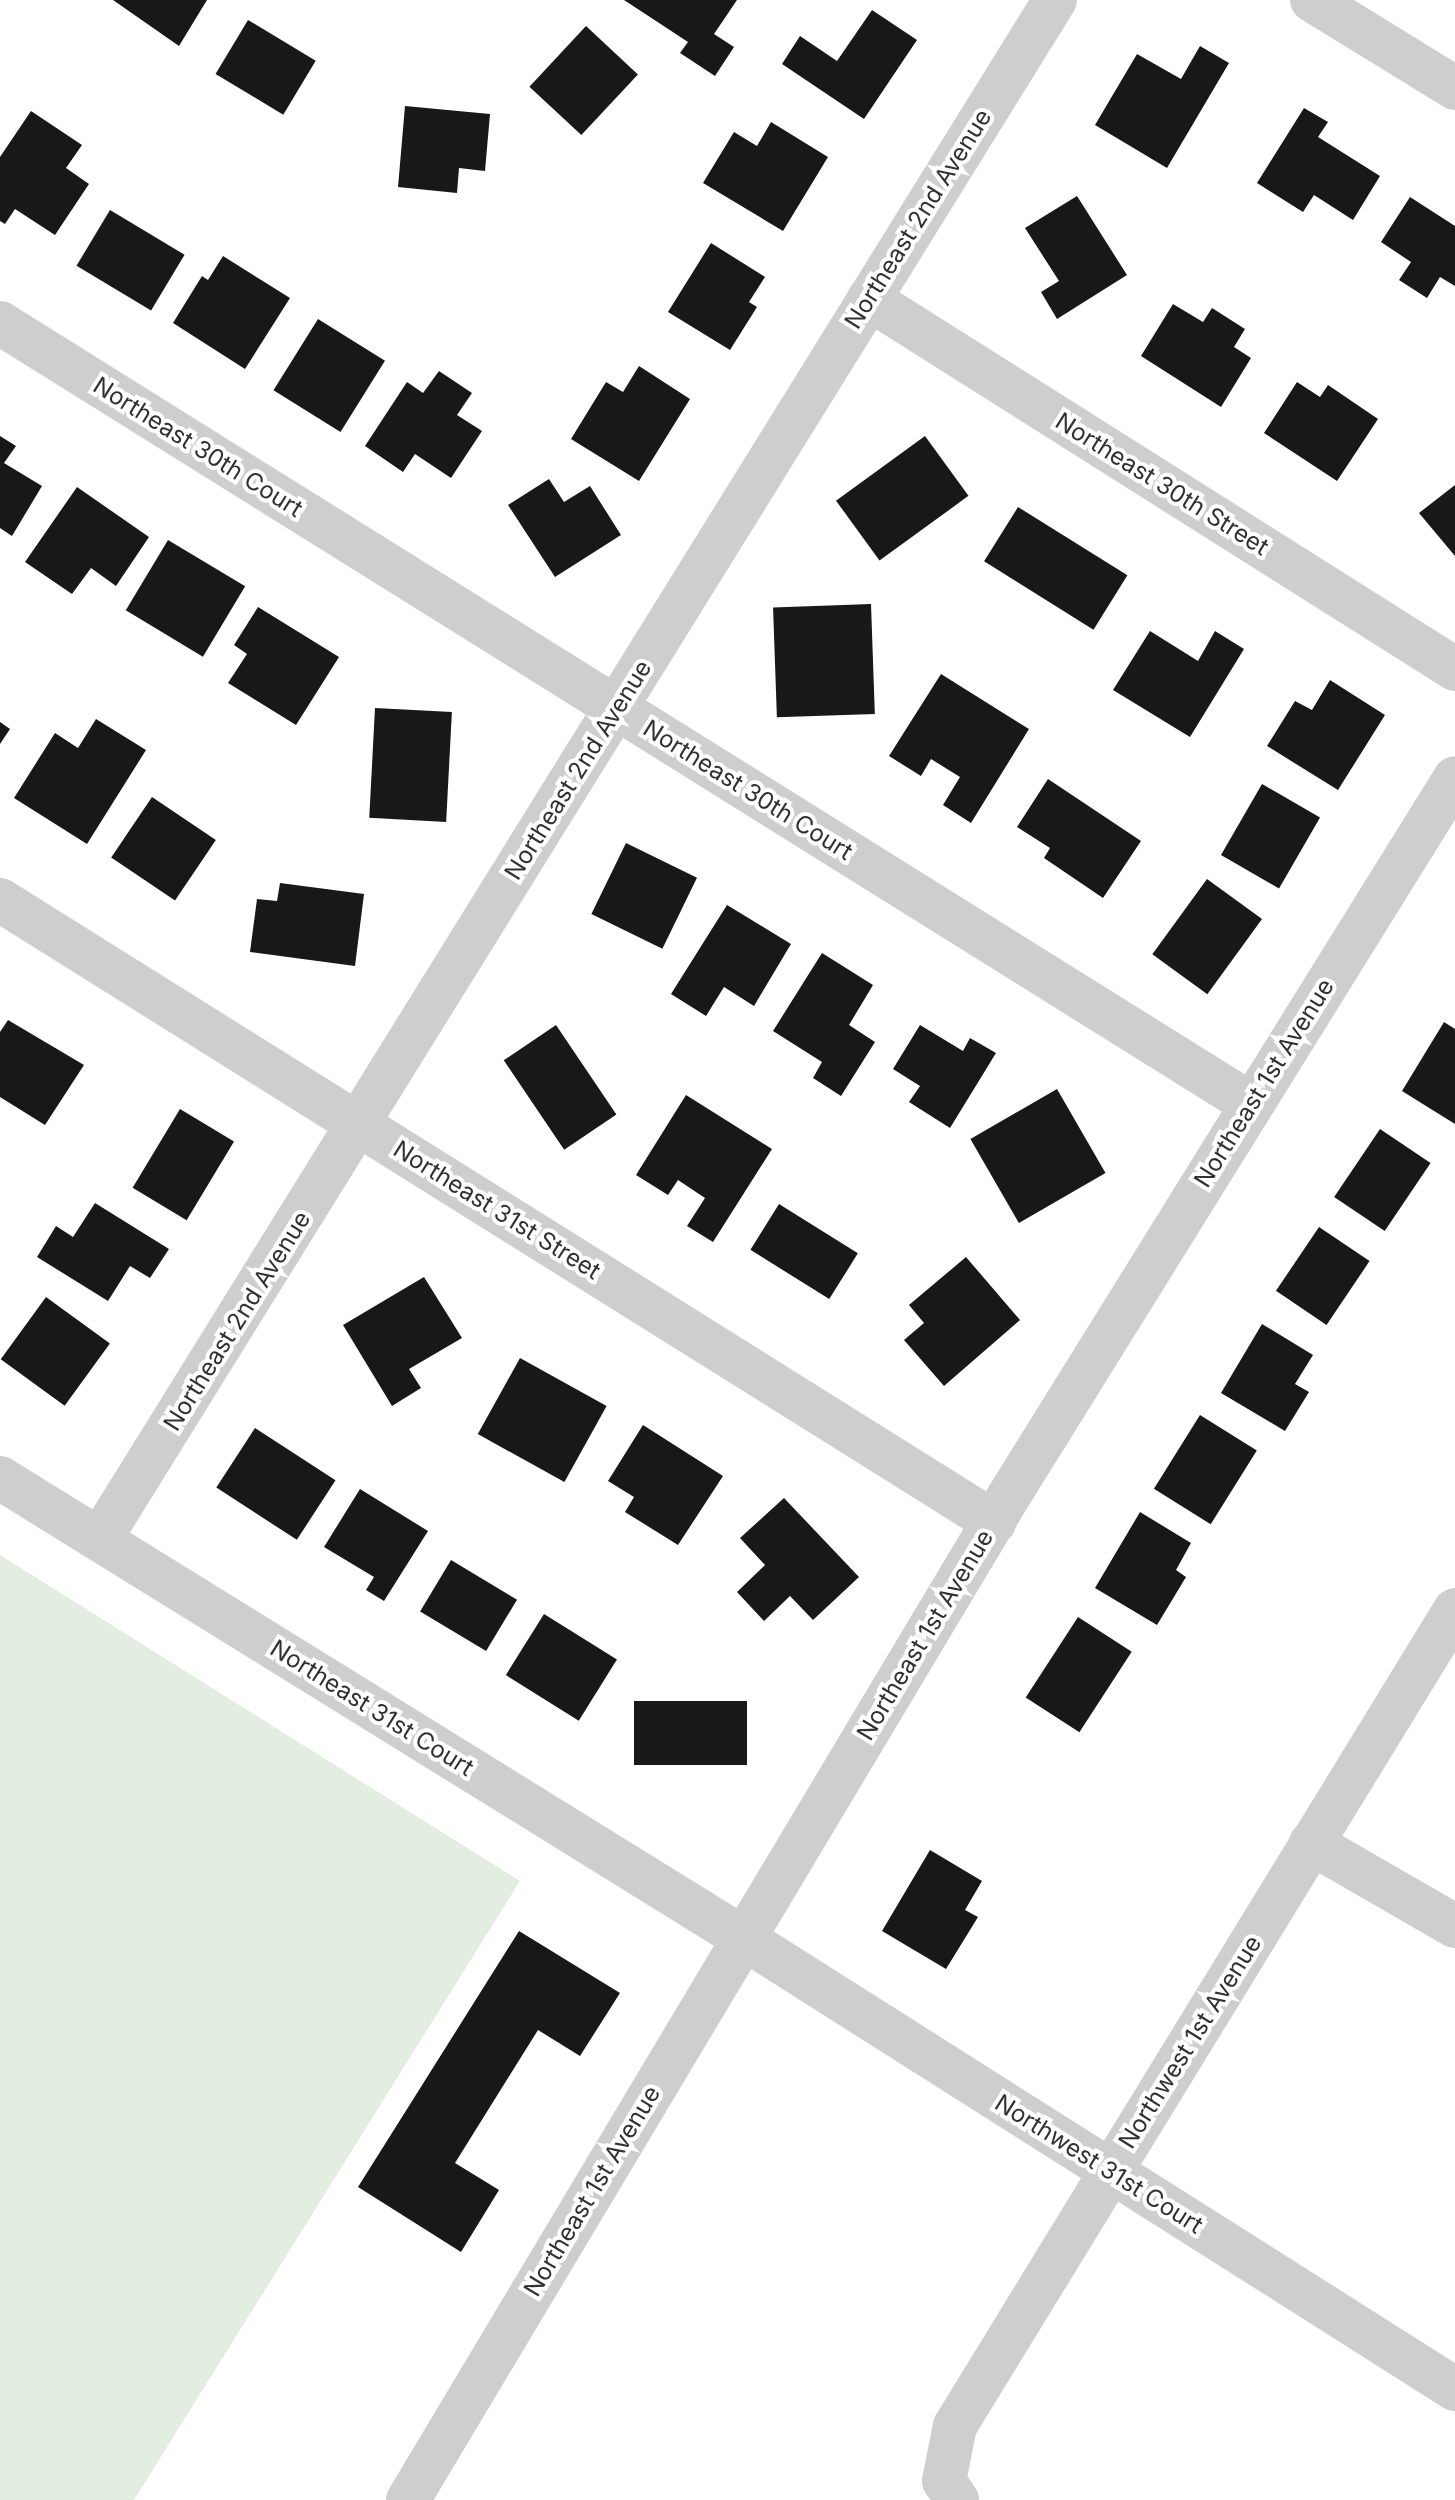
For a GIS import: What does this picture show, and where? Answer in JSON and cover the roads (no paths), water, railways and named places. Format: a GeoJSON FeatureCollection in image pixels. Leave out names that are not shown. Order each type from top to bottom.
{"type":"FeatureCollection","features":[{"type":"Feature","properties":{"kind":"street","name":"Northeast 2nd Avenue"},"geometry":{"type":"LineString","coordinates":[[100,1539],[1055,0]]}},
{"type":"Feature","properties":{"kind":"street"},"geometry":{"type":"LineString","coordinates":[[1312,0],[1455,88]]}},
{"type":"Feature","properties":{"kind":"street","name":"Northeast 30th Street"},"geometry":{"type":"LineString","coordinates":[[869,299],[1455,669]]}},
{"type":"Feature","properties":{"kind":"street","name":"Northeast 30th Court"},"geometry":{"type":"LineString","coordinates":[[0,323],[1251,1104]]}},
{"type":"Feature","properties":{"kind":"street","name":"Northeast 1st Avenue"},"geometry":{"type":"LineString","coordinates":[[408,2500],[994,1522],[1455,778]]}},
{"type":"Feature","properties":{"kind":"street","name":"Northeast 31st Street"},"geometry":{"type":"LineString","coordinates":[[0,900],[994,1522]]}},
{"type":"Feature","properties":{"kind":"street","name":"Northeast 31st Court"},"geometry":{"type":"LineString","coordinates":[[0,1478],[743,1938]]}},
{"type":"Feature","properties":{"kind":"street","name":"Northwest 1st Avenue"},"geometry":{"type":"LineString","coordinates":[[951,2490],[955,2426],[1455,1610]]}},
{"type":"Feature","properties":{"kind":"street"},"geometry":{"type":"LineString","coordinates":[[1311,1843],[1455,1926]]}},
{"type":"Feature","properties":{"kind":"street","name":"Northwest 31st Court"},"geometry":{"type":"LineString","coordinates":[[743,1938],[1455,2389]]}}]}
